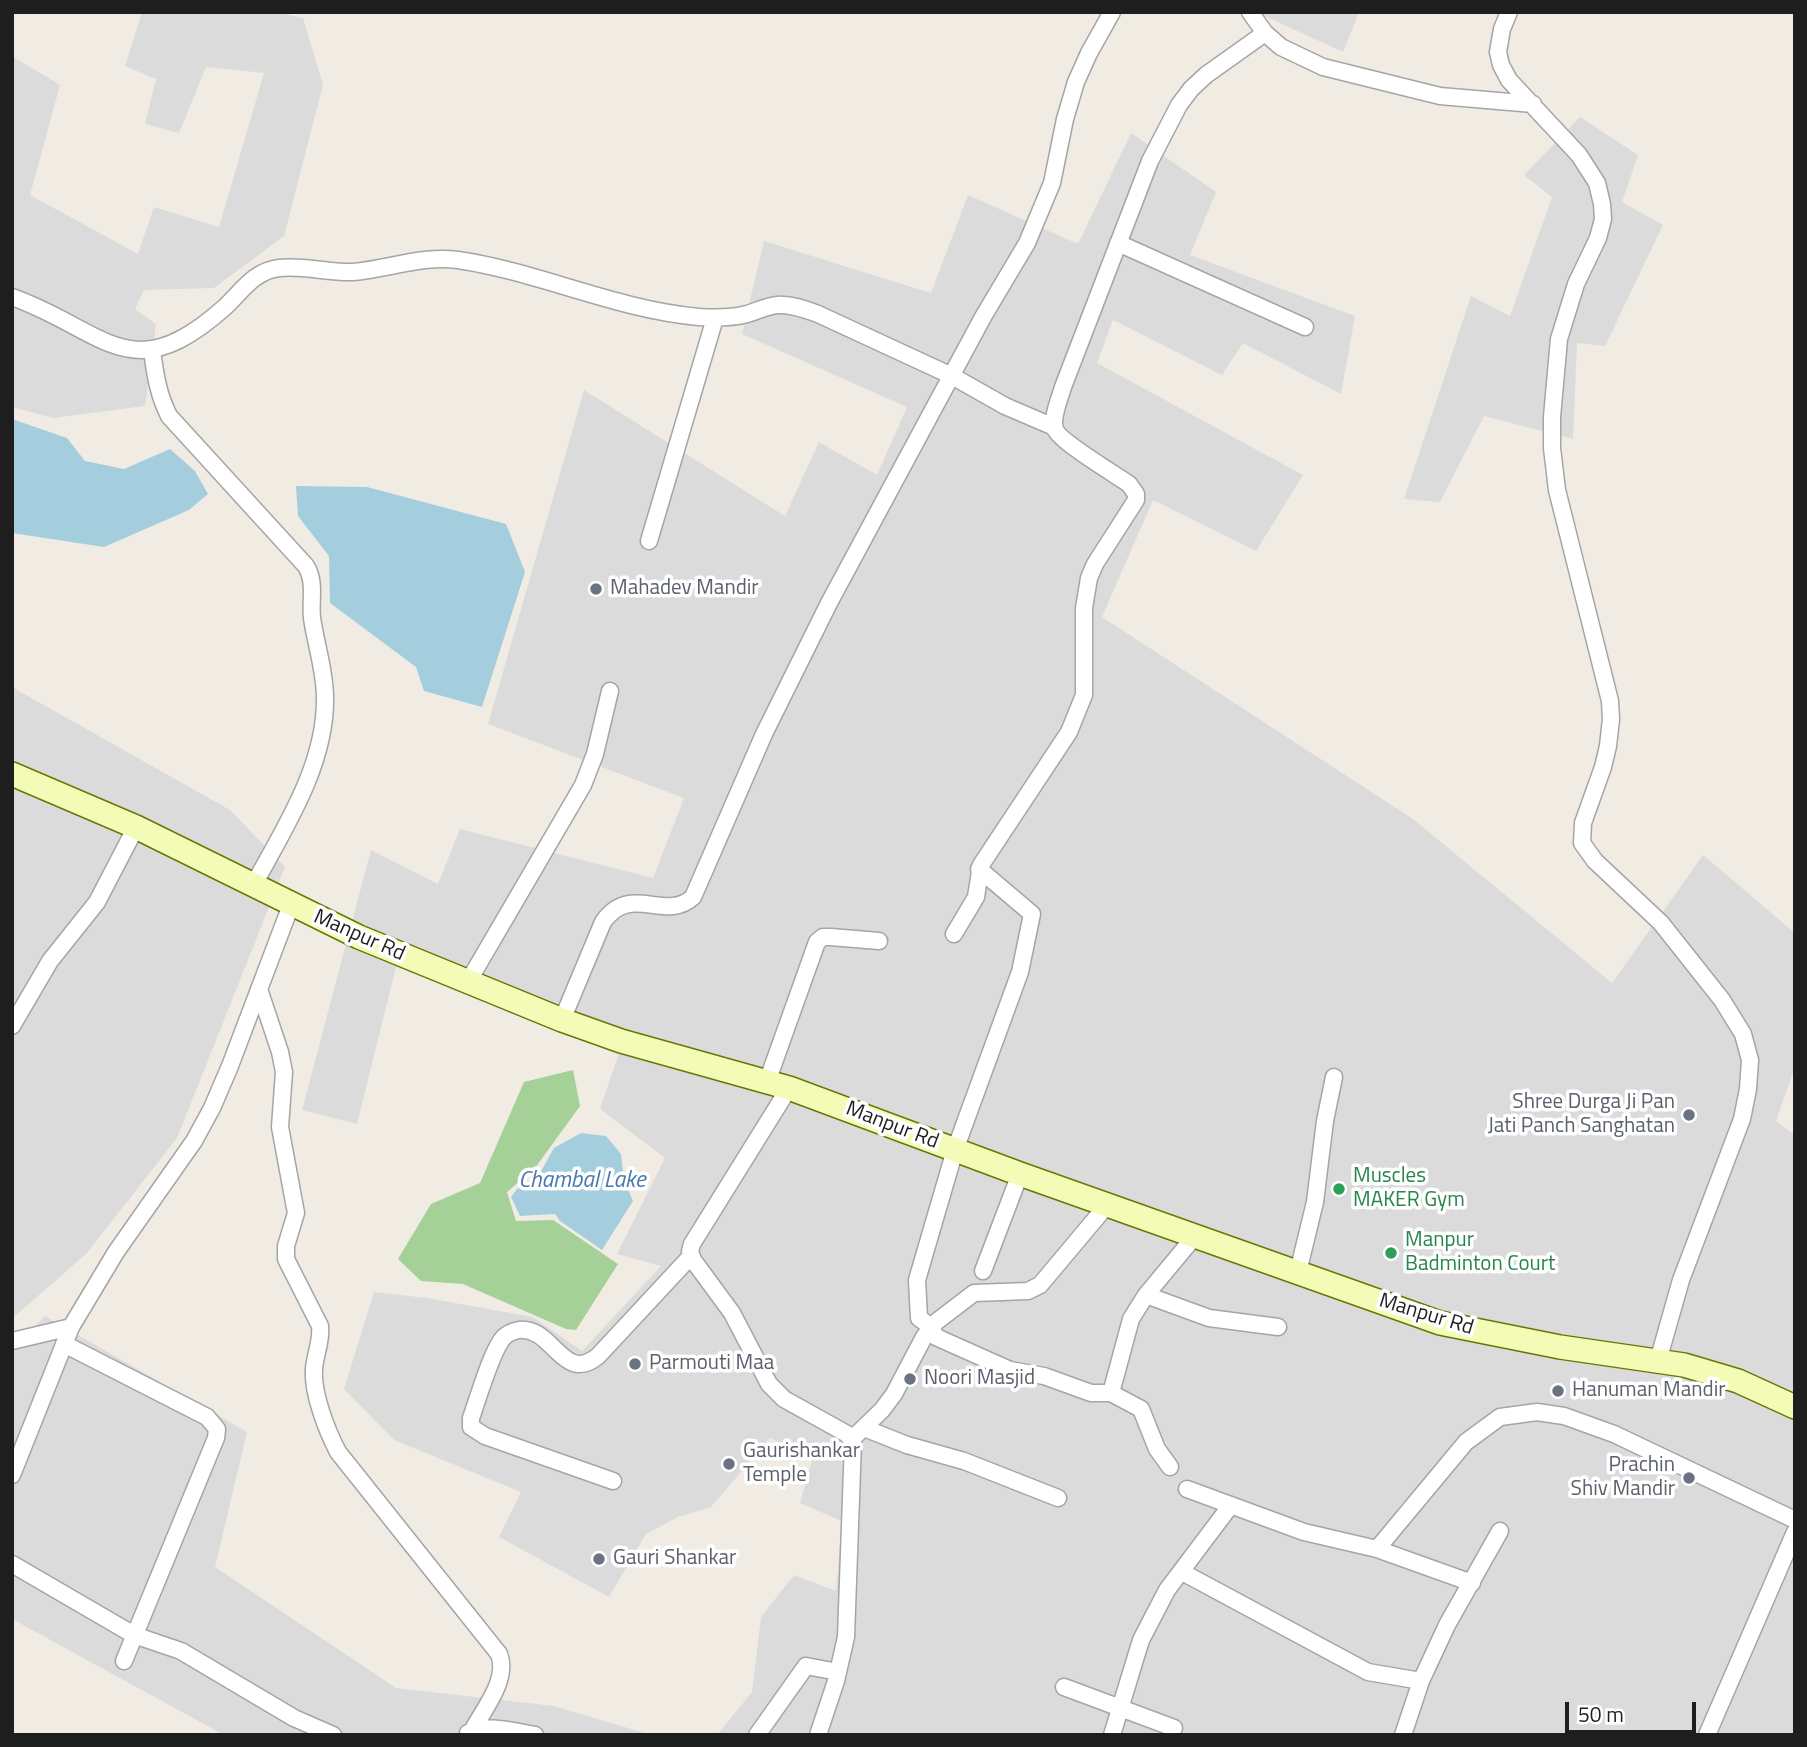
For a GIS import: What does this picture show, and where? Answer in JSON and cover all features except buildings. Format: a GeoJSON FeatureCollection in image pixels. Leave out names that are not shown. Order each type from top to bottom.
{"type":"FeatureCollection","features":[{"type":"Feature","properties":{"kind":"main road","name":"Manpur Rd"},"geometry":{"type":"LineString","coordinates":[[12,774],[136,827],[359,937],[562,1020],[621,1041],[789,1088],[1020,1174],[1440,1323],[1560,1347],[1658,1361],[1720,1375],[1795,1407]]}},
{"type":"Feature","properties":{"kind":"street"},"geometry":{"type":"LineString","coordinates":[[562,1020],[603,922],[611,911],[621,905],[631,904],[680,906],[693,897],[764,734],[823,615],[951,376],[1027,243],[1052,183],[1065,119],[1076,82],[1112,12]]}},
{"type":"Feature","properties":{"kind":"street"},"geometry":{"type":"LineString","coordinates":[[1250,12],[1265,33],[1281,47],[1300,57],[1356,76],[1440,96],[1533,104]]}},
{"type":"Feature","properties":{"kind":"street"},"geometry":{"type":"LineString","coordinates":[[1509,12],[1502,29],[1498,52],[1500,65],[1509,80],[1578,155],[1597,183],[1603,219],[1598,239],[1576,284],[1559,339],[1552,417],[1552,449],[1557,490],[1610,710],[1604,768],[1583,823],[1582,843],[1595,861],[1661,923],[1722,1000],[1743,1034],[1750,1060],[1742,1119],[1681,1280],[1658,1361]]}},
{"type":"Feature","properties":{"kind":"street"},"geometry":{"type":"LineString","coordinates":[[1054,427],[1063,387],[1118,243],[1150,161],[1179,105],[1206,75],[1265,33]]}},
{"type":"Feature","properties":{"kind":"street"},"geometry":{"type":"LineString","coordinates":[[1118,243],[1304,327]]}},
{"type":"Feature","properties":{"kind":"street"},"geometry":{"type":"LineString","coordinates":[[12,297],[104,342],[132,349],[152,350],[171,345],[202,327],[254,277],[267,270],[279,268],[351,272],[421,260],[458,260],[668,313],[715,317],[744,315],[776,305],[798,307],[951,376],[1005,406],[1054,427],[1059,436],[1129,484],[1136,494],[1136,500],[1095,564],[1085,593],[1085,676],[1079,711],[1069,732],[979,869],[976,897],[954,934]]}},
{"type":"Feature","properties":{"kind":"street"},"geometry":{"type":"LineString","coordinates":[[649,541],[715,317]]}},
{"type":"Feature","properties":{"kind":"street"},"geometry":{"type":"LineString","coordinates":[[152,350],[160,398],[169,416],[306,566],[312,578],[311,608],[325,698],[322,735],[294,809],[253,886]]}},
{"type":"Feature","properties":{"kind":"street"},"geometry":{"type":"LineString","coordinates":[[468,982],[583,785],[595,754],[610,691]]}},
{"type":"Feature","properties":{"kind":"street"},"geometry":{"type":"LineString","coordinates":[[12,1026],[50,961],[97,902],[136,827]]}},
{"type":"Feature","properties":{"kind":"street"},"geometry":{"type":"LineString","coordinates":[[979,869],[1032,914],[1020,972],[955,1150],[917,1280],[919,1318],[931,1327],[936,1336],[1010,1370],[1044,1376],[1091,1393],[1111,1393],[1141,1409],[1157,1449],[1170,1467]]}},
{"type":"Feature","properties":{"kind":"street"},"geometry":{"type":"LineString","coordinates":[[12,1475],[71,1327],[116,1252],[194,1141],[212,1108],[291,905]]}},
{"type":"Feature","properties":{"kind":"street"},"geometry":{"type":"LineString","coordinates":[[766,1082],[819,939],[831,937],[879,941]]}},
{"type":"Feature","properties":{"kind":"street"},"geometry":{"type":"LineString","coordinates":[[259,989],[284,1072],[280,1128],[296,1213],[286,1245],[286,1259],[320,1326],[314,1363],[314,1384],[328,1431],[338,1452],[499,1654],[502,1663],[500,1678],[469,1733]]}},
{"type":"Feature","properties":{"kind":"street"},"geometry":{"type":"LineString","coordinates":[[1298,1272],[1315,1202],[1325,1121],[1334,1077]]}},
{"type":"Feature","properties":{"kind":"street"},"geometry":{"type":"LineString","coordinates":[[613,1481],[485,1436],[471,1427],[471,1418],[496,1351],[505,1336],[518,1330],[534,1332],[568,1361],[576,1364],[586,1364],[598,1356],[691,1256],[692,1244],[789,1088]]}},
{"type":"Feature","properties":{"kind":"street"},"geometry":{"type":"LineString","coordinates":[[983,1271],[1020,1174]]}},
{"type":"Feature","properties":{"kind":"street"},"geometry":{"type":"LineString","coordinates":[[818,1735],[846,1637],[854,1460],[858,1434],[894,1394],[931,1327],[969,1296],[979,1292],[1028,1291],[1040,1285],[1108,1204]]}},
{"type":"Feature","properties":{"kind":"street"},"geometry":{"type":"LineString","coordinates":[[1111,1393],[1132,1319],[1146,1295],[1195,1236]]}},
{"type":"Feature","properties":{"kind":"street"},"geometry":{"type":"LineString","coordinates":[[691,1256],[732,1312],[769,1384],[784,1399],[858,1434],[964,1461],[1058,1497]]}},
{"type":"Feature","properties":{"kind":"street"},"geometry":{"type":"LineString","coordinates":[[1146,1295],[1209,1318],[1278,1327]]}},
{"type":"Feature","properties":{"kind":"street"},"geometry":{"type":"LineString","coordinates":[[12,1341],[71,1327]]}},
{"type":"Feature","properties":{"kind":"street"},"geometry":{"type":"LineString","coordinates":[[64,1344],[207,1418],[218,1429],[124,1661]]}},
{"type":"Feature","properties":{"kind":"street"},"geometry":{"type":"LineString","coordinates":[[1377,1549],[1466,1442],[1500,1417],[1537,1412],[1564,1416],[1614,1434],[1795,1520]]}},
{"type":"Feature","properties":{"kind":"street"},"geometry":{"type":"LineString","coordinates":[[1187,1489],[1304,1532],[1377,1549],[1472,1583]]}},
{"type":"Feature","properties":{"kind":"street"},"geometry":{"type":"LineString","coordinates":[[1112,1735],[1141,1640],[1167,1590],[1231,1505]]}},
{"type":"Feature","properties":{"kind":"street"},"geometry":{"type":"LineString","coordinates":[[1403,1735],[1422,1681],[1447,1625],[1500,1531]]}},
{"type":"Feature","properties":{"kind":"street"},"geometry":{"type":"LineString","coordinates":[[1707,1735],[1795,1532]]}},
{"type":"Feature","properties":{"kind":"street"},"geometry":{"type":"LineString","coordinates":[[12,1564],[134,1635],[181,1651],[294,1718],[333,1735]]}},
{"type":"Feature","properties":{"kind":"street"},"geometry":{"type":"LineString","coordinates":[[1182,1572],[1368,1672],[1422,1681]]}},
{"type":"Feature","properties":{"kind":"street"},"geometry":{"type":"LineString","coordinates":[[757,1735],[806,1666],[838,1672]]}},
{"type":"Feature","properties":{"kind":"street"},"geometry":{"type":"LineString","coordinates":[[1064,1687],[1174,1728]]}},
{"type":"Feature","properties":{"kind":"street"},"geometry":{"type":"LineString","coordinates":[[469,1733],[490,1730],[535,1735]]}},
{"type":"Feature","properties":{"kind":"shaded area"},"geometry":{"type":"Polygon","coordinates":[[[142,12],[275,12],[303,18],[323,85],[284,236],[214,288],[144,290],[135,309],[156,324],[145,406],[53,418],[12,407],[12,56],[60,85],[30,195],[138,254],[154,207],[219,227],[264,73],[206,67],[179,133],[145,124],[156,79],[125,66],[142,12]]]}},
{"type":"Feature","properties":{"kind":"shaded area"},"geometry":{"type":"Polygon","coordinates":[[[1256,12],[1359,12],[1343,52],[1256,12]]]}},
{"type":"Feature","properties":{"kind":"shaded area"},"geometry":{"type":"Polygon","coordinates":[[[1580,117],[1638,155],[1622,202],[1663,225],[1605,346],[1577,343],[1573,439],[1484,416],[1440,502],[1404,499],[1471,296],[1510,316],[1552,197],[1524,175],[1580,117]]]}},
{"type":"Feature","properties":{"kind":"shaded area"},"geometry":{"type":"Polygon","coordinates":[[[1131,133],[1216,192],[1190,255],[1355,316],[1341,394],[1243,343],[1222,375],[1113,320],[1097,363],[1303,475],[1256,551],[1153,500],[1102,617],[1413,819],[1612,983],[1703,855],[1795,933],[1795,1067],[1776,1121],[1795,1135],[1795,1735],[717,1735],[752,1692],[761,1617],[794,1575],[836,1591],[842,1521],[800,1503],[813,1457],[770,1438],[711,1507],[678,1517],[646,1534],[609,1597],[499,1537],[521,1492],[394,1440],[344,1389],[374,1292],[427,1298],[533,1317],[582,1351],[661,1266],[617,1254],[665,1158],[600,1109],[620,1050],[396,967],[357,1124],[302,1110],[371,850],[438,884],[460,829],[653,878],[684,798],[488,724],[584,390],[785,516],[819,442],[877,475],[907,407],[742,334],[764,241],[931,293],[968,195],[1078,244],[1131,133]]]}},
{"type":"Feature","properties":{"kind":"shaded area"},"geometry":{"type":"Polygon","coordinates":[[[12,687],[230,810],[285,867],[177,1138],[87,1253],[14,1317],[12,687]]]}},
{"type":"Feature","properties":{"kind":"shaded area"},"geometry":{"type":"Polygon","coordinates":[[[45,1316],[247,1432],[215,1567],[396,1688],[554,1706],[651,1735],[224,1735],[12,1619],[12,1350],[45,1316]]]}},
{"type":"Feature","properties":{"kind":"green space"},"geometry":{"type":"Polygon","coordinates":[[[573,1070],[580,1106],[535,1168],[507,1192],[516,1221],[553,1220],[618,1264],[576,1330],[566,1329],[463,1284],[421,1281],[398,1259],[431,1204],[480,1183],[524,1082],[573,1070]]]}},
{"type":"Feature","properties":{"kind":"water"},"geometry":{"type":"Polygon","coordinates":[[[12,419],[67,438],[85,461],[124,469],[170,449],[195,471],[208,494],[189,510],[104,547],[12,533],[12,419]]]}},
{"type":"Feature","properties":{"kind":"water"},"geometry":{"type":"Polygon","coordinates":[[[296,486],[367,487],[506,524],[525,572],[482,707],[424,691],[416,667],[330,603],[329,556],[298,516],[296,486]]]}},
{"type":"Feature","properties":{"kind":"water","name":"Chambal Lake"},"geometry":{"type":"Polygon","coordinates":[[[581,1133],[606,1136],[621,1154],[624,1180],[633,1201],[602,1250],[560,1221],[555,1214],[520,1216],[511,1197],[517,1189],[540,1173],[554,1148],[581,1133]]]}},
{"type":"Feature","properties":{"kind":"place","name":"Mahadev Mandir"},"geometry":{"type":"Point","coordinates":[596,589]}},
{"type":"Feature","properties":{"kind":"place","name":"Shree Durga Ji Pan Jati Panch Sanghatan"},"geometry":{"type":"Point","coordinates":[1689,1115]}},
{"type":"Feature","properties":{"kind":"place","name":"Muscles MAKER Gym"},"geometry":{"type":"Point","coordinates":[1339,1189]}},
{"type":"Feature","properties":{"kind":"place","name":"Manpur Badminton Court"},"geometry":{"type":"Point","coordinates":[1391,1253]}},
{"type":"Feature","properties":{"kind":"place","name":"Parmouti Maa"},"geometry":{"type":"Point","coordinates":[635,1364]}},
{"type":"Feature","properties":{"kind":"place","name":"Noori Masjid"},"geometry":{"type":"Point","coordinates":[910,1379]}},
{"type":"Feature","properties":{"kind":"place","name":"Hanuman Mandir"},"geometry":{"type":"Point","coordinates":[1558,1391]}},
{"type":"Feature","properties":{"kind":"place","name":"Gaurishankar Temple"},"geometry":{"type":"Point","coordinates":[729,1464]}},
{"type":"Feature","properties":{"kind":"place","name":"Prachin Shiv Mandir"},"geometry":{"type":"Point","coordinates":[1689,1478]}},
{"type":"Feature","properties":{"kind":"place","name":"Gauri Shankar"},"geometry":{"type":"Point","coordinates":[599,1559]}}]}
